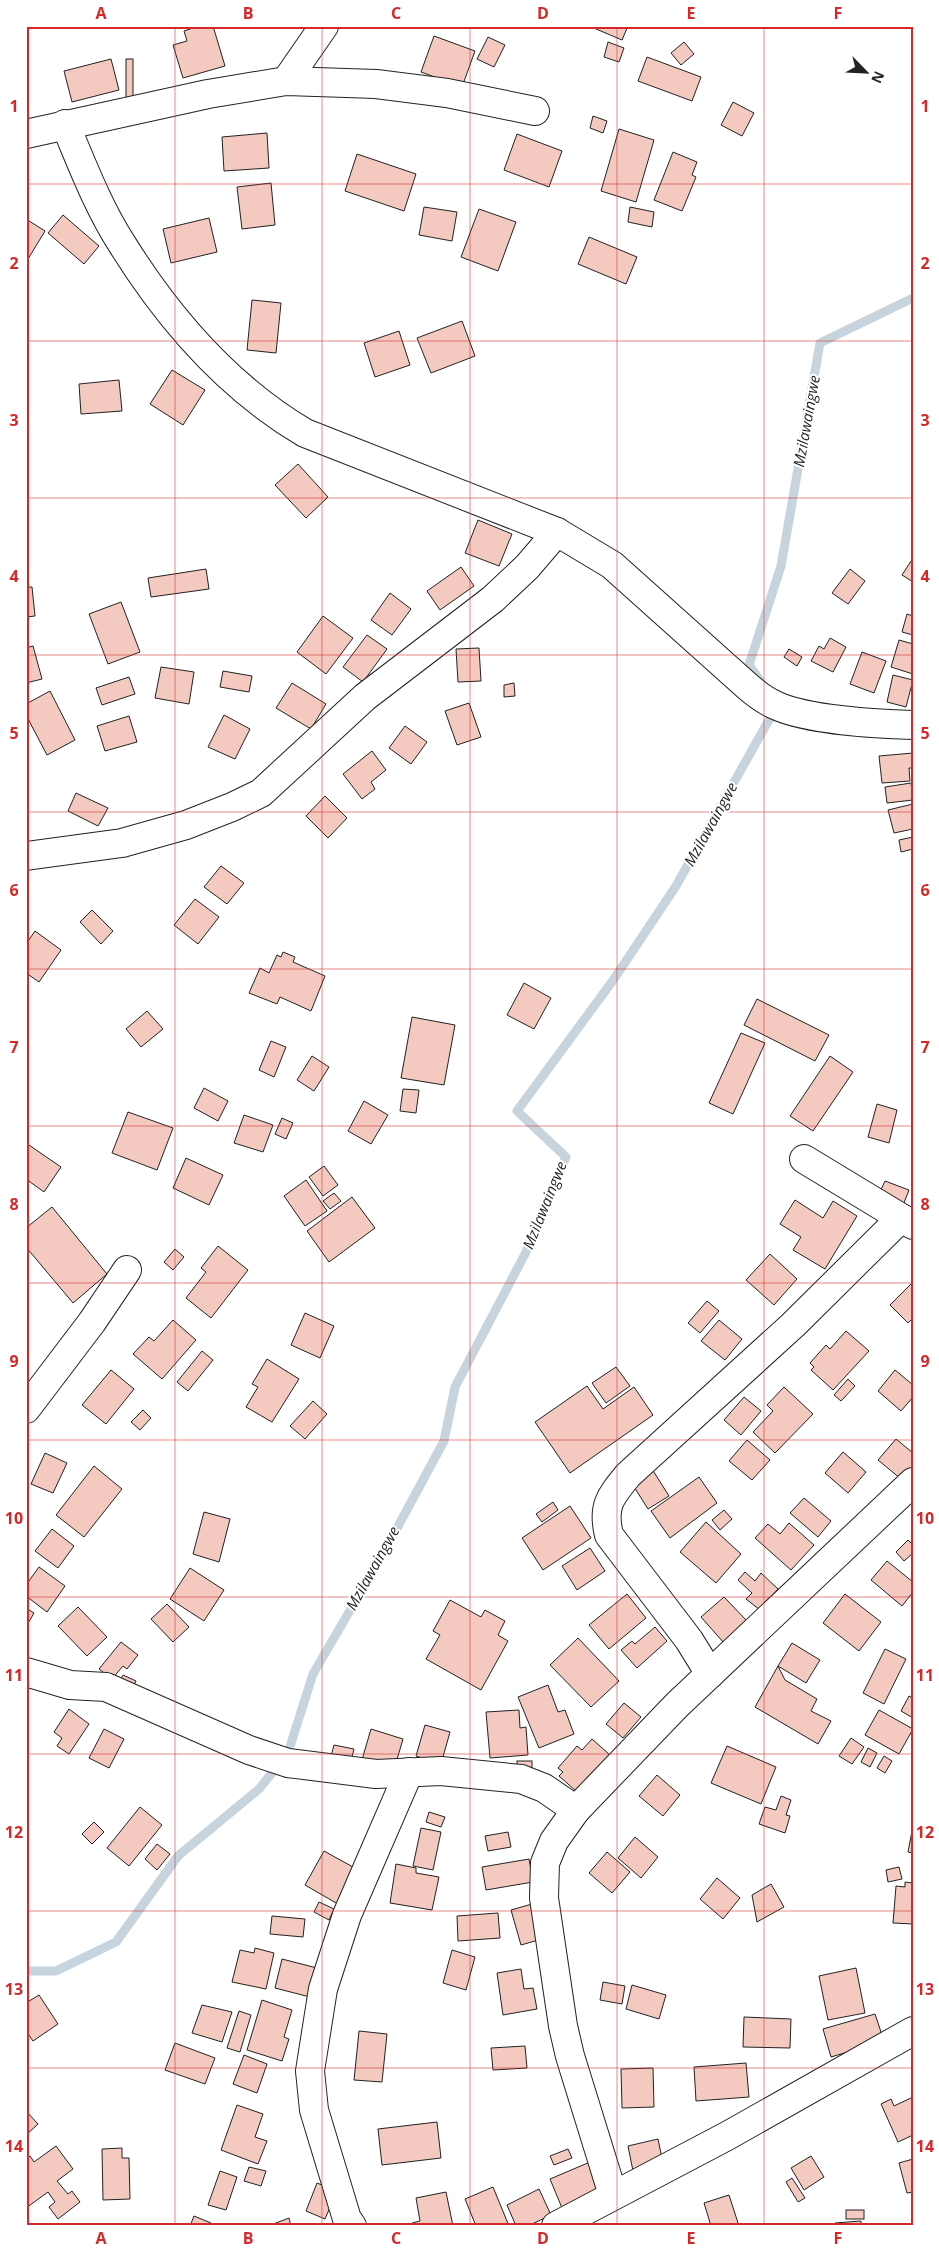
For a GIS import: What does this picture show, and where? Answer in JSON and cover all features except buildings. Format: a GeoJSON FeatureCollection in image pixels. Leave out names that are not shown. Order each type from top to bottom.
{"type":"FeatureCollection","features":[{"type":"Feature","properties":{"kind":"street"},"geometry":{"type":"LineString","coordinates":[[286,81],[324,26]]}},
{"type":"Feature","properties":{"kind":"street"},"geometry":{"type":"LineString","coordinates":[[26,134],[65,124],[286,81],[376,84],[447,93],[535,111]]}},
{"type":"Feature","properties":{"kind":"street"},"geometry":{"type":"LineString","coordinates":[[65,124],[95,192],[121,243],[155,293],[186,333],[229,375],[277,417],[305,433],[556,532],[612,566],[746,686],[776,706],[801,713],[913,725]]}},
{"type":"Feature","properties":{"kind":"street"},"geometry":{"type":"LineString","coordinates":[[26,856],[122,843],[186,824],[232,807],[261,792],[365,697],[493,599],[527,567],[556,532]]}},
{"type":"Feature","properties":{"kind":"street"},"geometry":{"type":"LineString","coordinates":[[710,1674],[689,1640],[609,1535],[605,1519],[606,1507],[612,1495],[628,1475],[907,1221],[804,1159]]}},
{"type":"Feature","properties":{"kind":"street"},"geometry":{"type":"LineString","coordinates":[[26,1409],[92,1322],[127,1270]]}},
{"type":"Feature","properties":{"kind":"street"},"geometry":{"type":"LineString","coordinates":[[613,2195],[568,2048],[544,1898],[546,1863],[551,1848],[576,1810],[676,1705],[913,1482]]}},
{"type":"Feature","properties":{"kind":"street"},"geometry":{"type":"LineString","coordinates":[[26,1672],[70,1685],[106,1687],[249,1750],[282,1761],[376,1774],[441,1771],[521,1779],[544,1788],[576,1810]]}},
{"type":"Feature","properties":{"kind":"street"},"geometry":{"type":"LineString","coordinates":[[352,2226],[347,2219],[314,2110],[310,2071],[322,1989],[347,1914],[409,1772]]}},
{"type":"Feature","properties":{"kind":"street"},"geometry":{"type":"LineString","coordinates":[[556,2226],[728,2136],[913,2031]]}},
{"type":"Feature","properties":{"kind":"waterway","name":"Mzilawaingwe"},"geometry":{"type":"LineString","coordinates":[[763,685],[749,665],[781,566],[820,343],[913,298]]}},
{"type":"Feature","properties":{"kind":"waterway","name":"Mzilawaingwe"},"geometry":{"type":"LineString","coordinates":[[26,1971],[56,1971],[116,1942],[178,1856],[259,1789],[288,1753],[313,1674],[388,1545],[444,1441],[455,1387],[525,1254],[566,1157],[517,1111],[614,979],[676,886],[775,709]]}}]}
